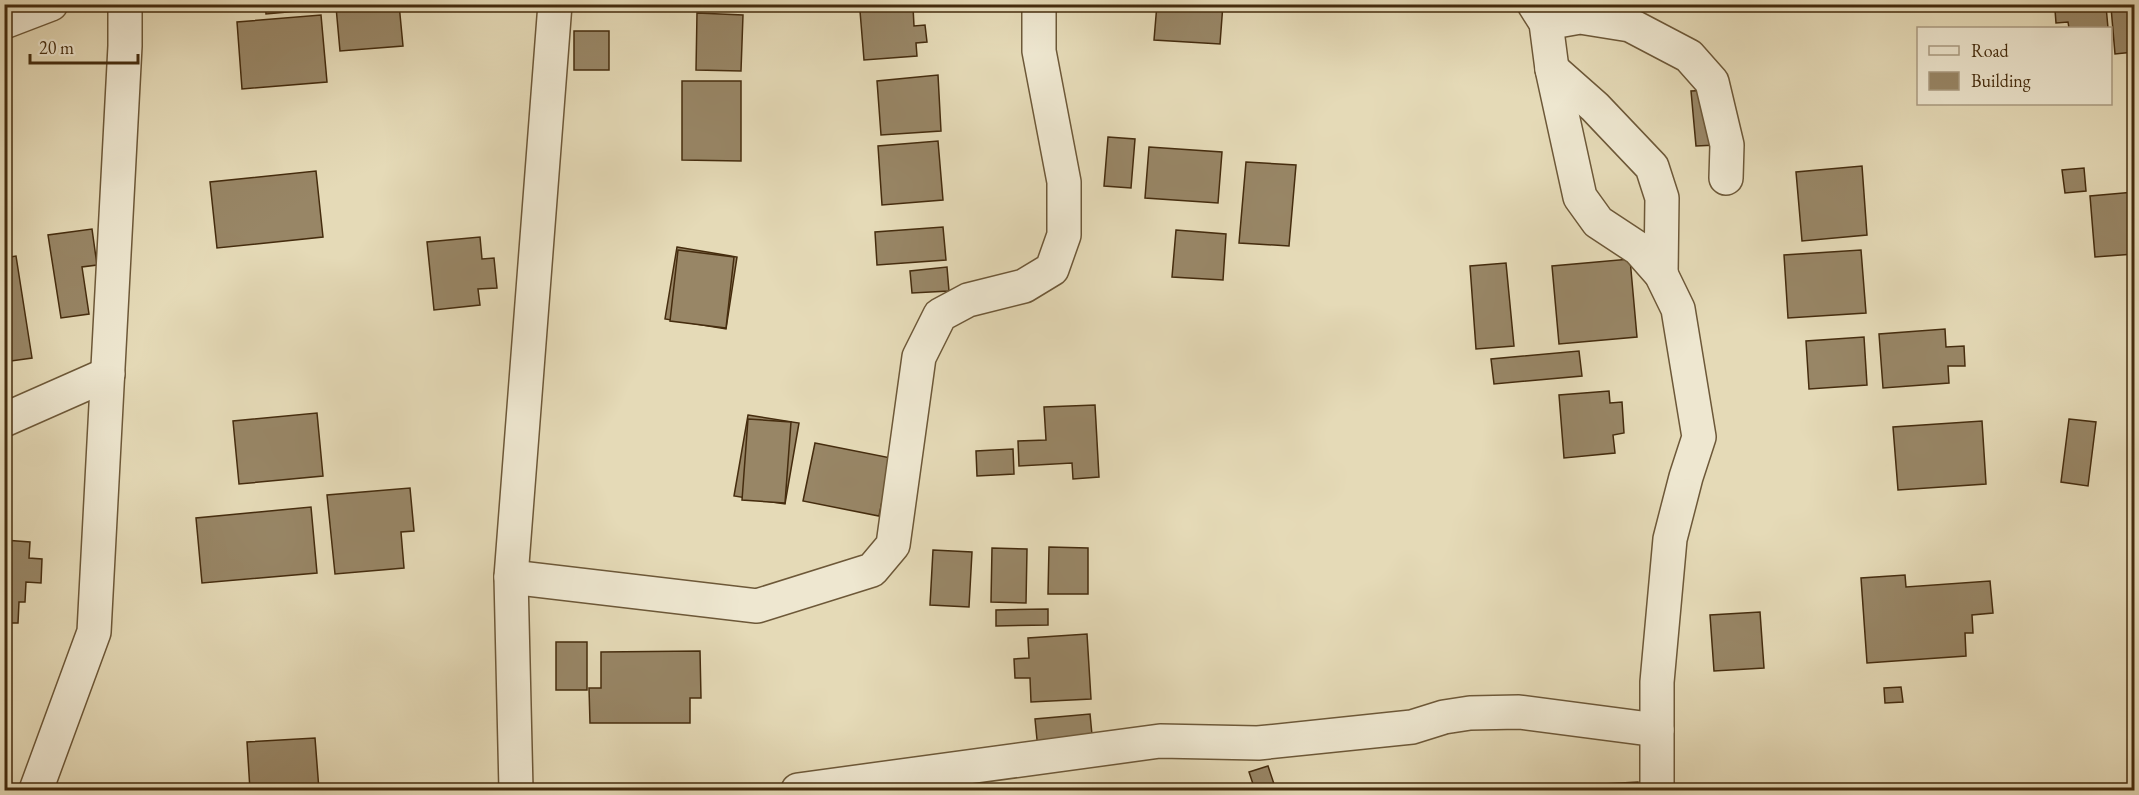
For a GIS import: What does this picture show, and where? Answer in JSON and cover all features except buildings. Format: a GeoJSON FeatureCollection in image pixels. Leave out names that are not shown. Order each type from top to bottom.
{"type":"FeatureCollection","features":[{"type":"Feature","properties":{"kind":"street"},"geometry":{"type":"LineString","coordinates":[[4,22],[51,4]]}},
{"type":"Feature","properties":{"kind":"street"},"geometry":{"type":"LineString","coordinates":[[36,790],[94,632],[125,46],[125,4]]}},
{"type":"Feature","properties":{"kind":"street"},"geometry":{"type":"LineString","coordinates":[[516,790],[511,577],[555,4]]}},
{"type":"Feature","properties":{"kind":"street"},"geometry":{"type":"LineString","coordinates":[[511,577],[757,606],[872,570],[892,545],[919,357],[940,315],[968,300],[1024,286],[1052,269],[1064,235],[1064,182],[1039,51],[1039,4]]}},
{"type":"Feature","properties":{"kind":"street"},"geometry":{"type":"LineString","coordinates":[[1657,790],[1657,682],[1670,539],[1699,437],[1678,309],[1661,274],[1639,249],[1598,222],[1580,197],[1540,14],[1580,17],[1630,26],[1689,56],[1712,82],[1727,145],[1726,178]]}},
{"type":"Feature","properties":{"kind":"street"},"geometry":{"type":"LineString","coordinates":[[1552,69],[1595,107],[1652,167],[1662,198],[1661,274]]}},
{"type":"Feature","properties":{"kind":"street"},"geometry":{"type":"LineString","coordinates":[[4,420],[108,374]]}},
{"type":"Feature","properties":{"kind":"street"},"geometry":{"type":"LineString","coordinates":[[798,790],[1160,741],[1270,741],[1412,727],[1444,717],[1470,713],[1519,712],[1657,730]]}}]}
